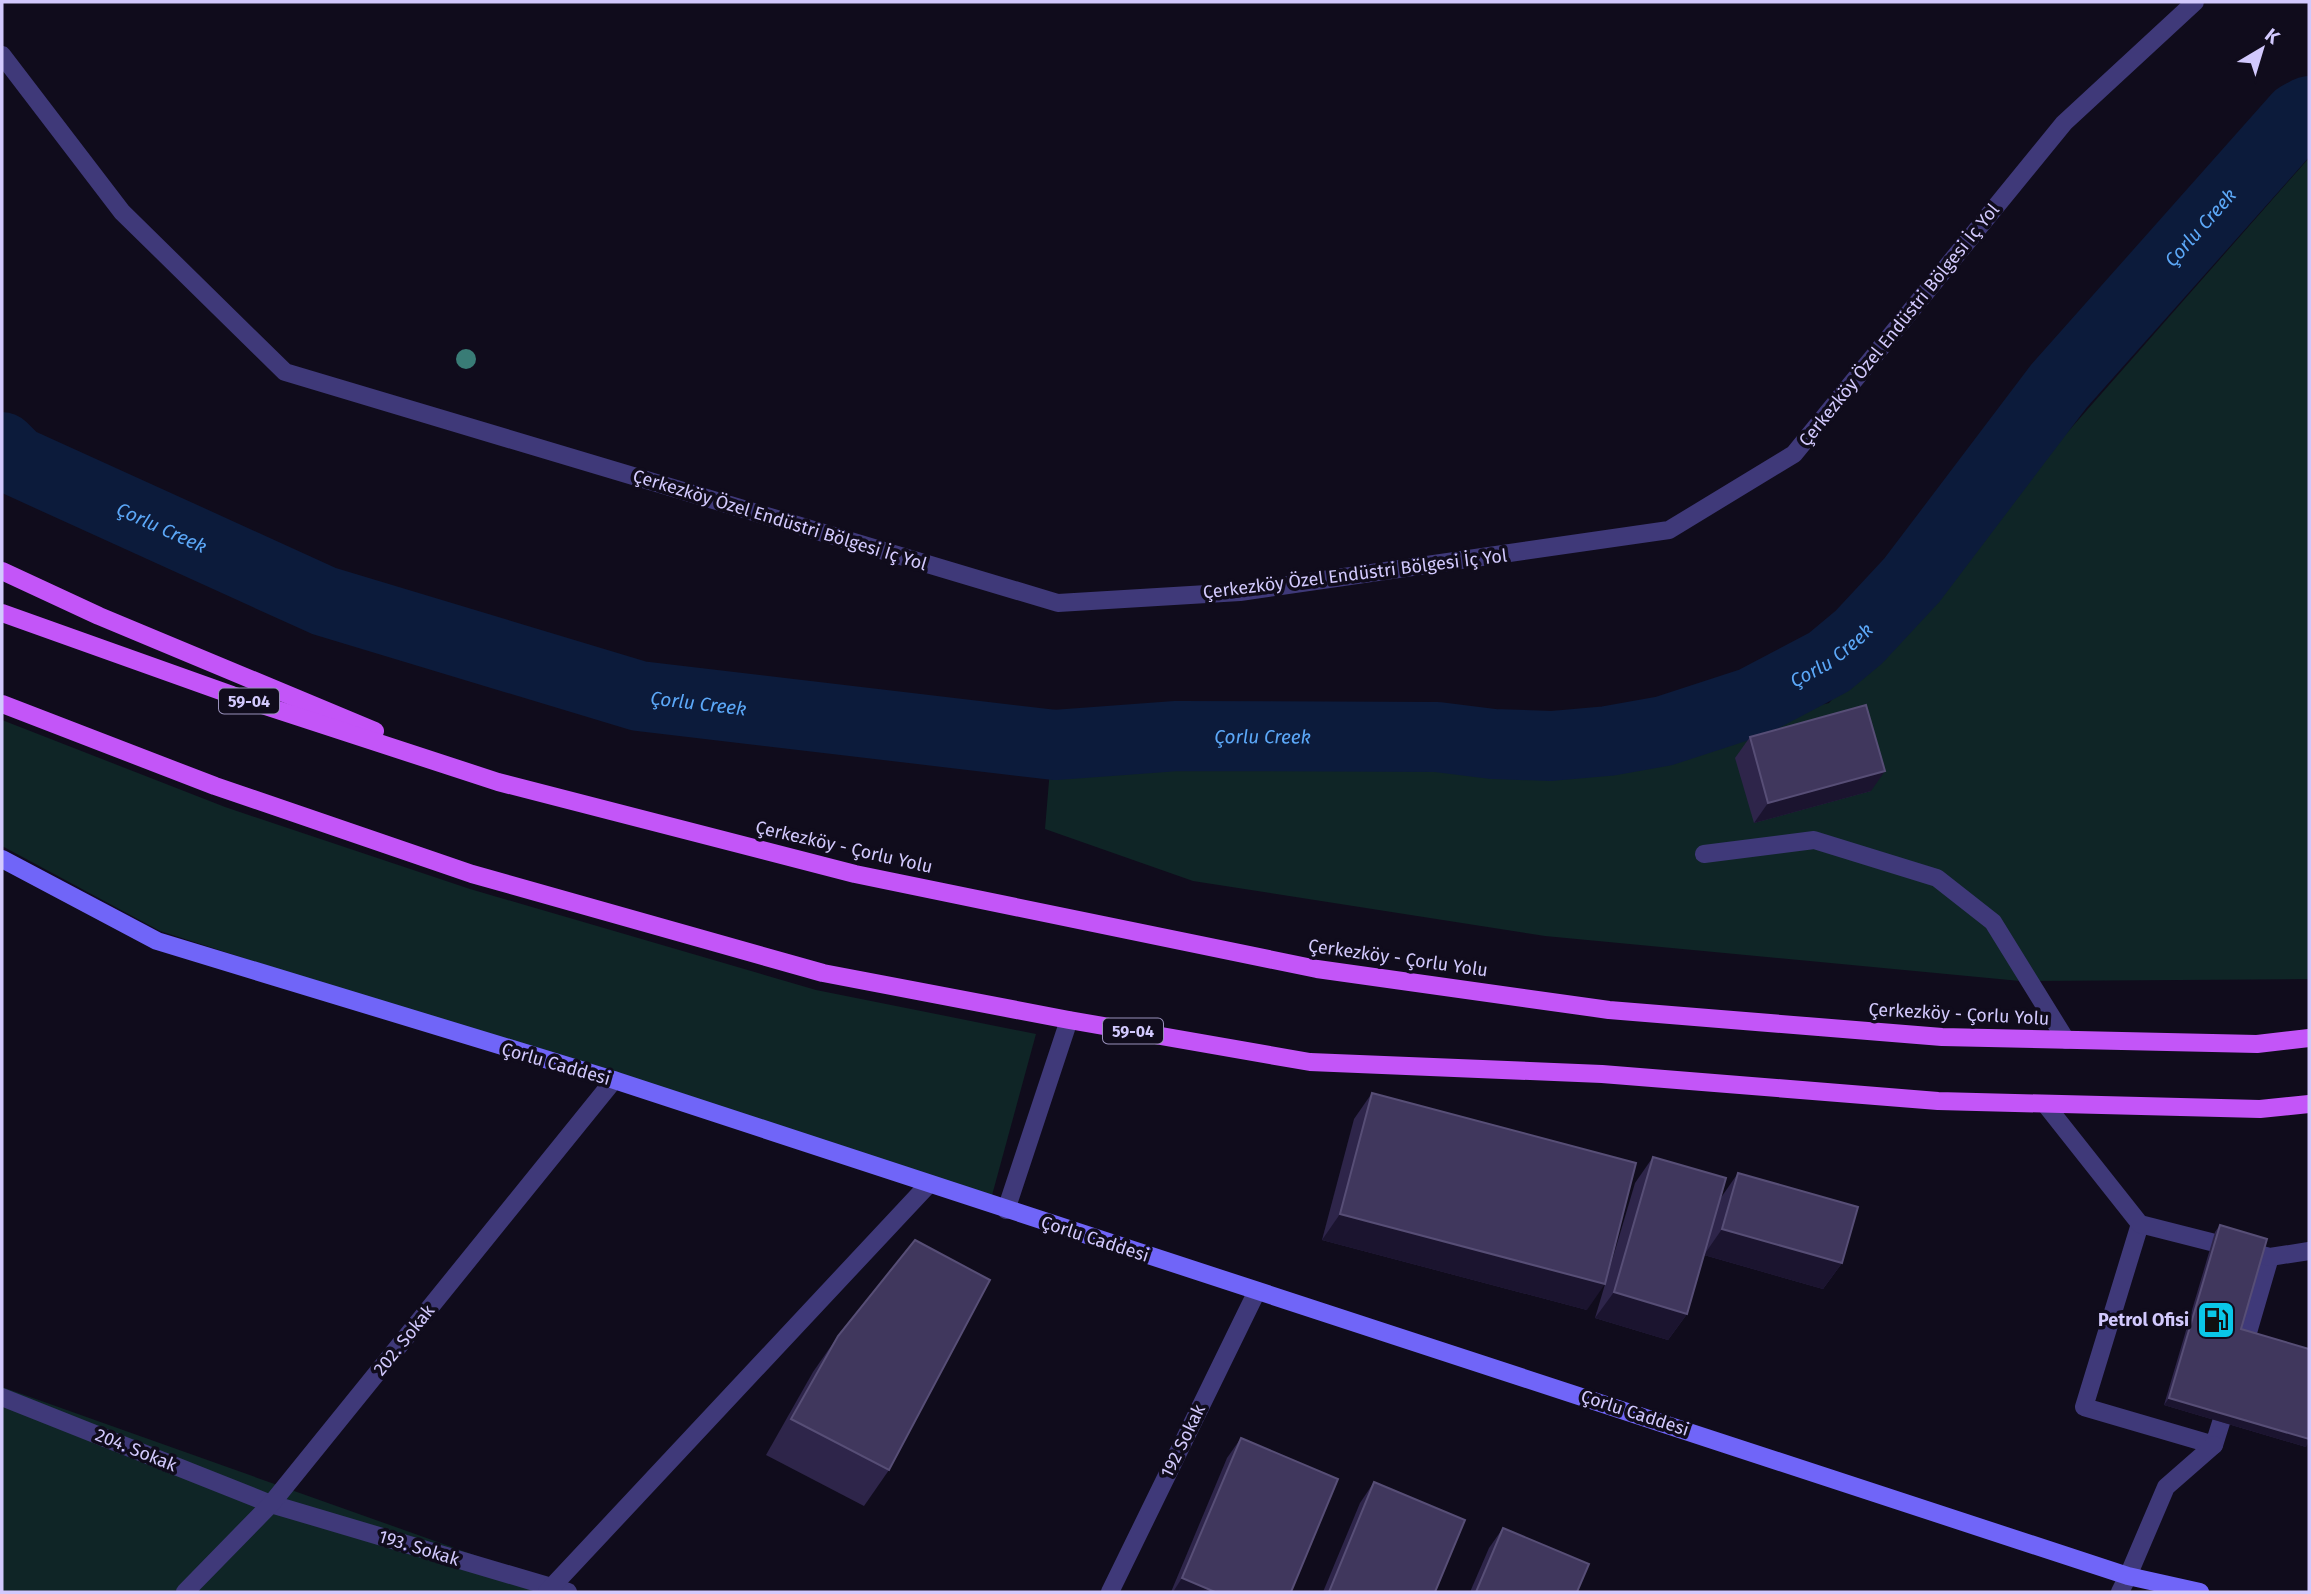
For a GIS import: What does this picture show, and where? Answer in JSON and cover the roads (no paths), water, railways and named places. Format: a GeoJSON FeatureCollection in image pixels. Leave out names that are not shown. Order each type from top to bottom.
{"type":"FeatureCollection","features":[{"type":"Feature","properties":{"kind":"main road"},"geometry":{"type":"LineString","coordinates":[[2,572],[99,616],[498,782]]}},
{"type":"Feature","properties":{"kind":"main road","name":"59-04"},"geometry":{"type":"LineString","coordinates":[[2,612],[232,695],[498,782]]}},
{"type":"Feature","properties":{"kind":"main road","name":"59-04"},"geometry":{"type":"LineString","coordinates":[[2,704],[215,786],[472,874],[823,973],[1310,1062],[1602,1074],[1938,1101],[2260,1109],[2309,1104]]}},
{"type":"Feature","properties":{"kind":"main road","name":"Çerkezköy - Çorlu Yolu"},"geometry":{"type":"LineString","coordinates":[[498,782],[855,874],[1317,969],[1609,1010],[1942,1037],[2257,1044],[2309,1038]]}},
{"type":"Feature","properties":{"kind":"main road","name":"Çorlu Caddesi"},"geometry":{"type":"LineString","coordinates":[[2,859],[157,941],[614,1080],[928,1185],[1256,1290],[2124,1584],[2200,1592]]}},
{"type":"Feature","properties":{"kind":"street","name":"Çerkezköy Özel Endüstri Bölgesi İç Yol"},"geometry":{"type":"LineString","coordinates":[[2,55],[122,212],[285,372],[1058,603],[1240,592],[1669,530],[1794,454],[2064,123],[2195,2]]}},
{"type":"Feature","properties":{"kind":"street"},"geometry":{"type":"LineString","coordinates":[[1704,854],[1814,840],[1937,878],[1993,922],[2066,1040]]}},
{"type":"Feature","properties":{"kind":"street"},"geometry":{"type":"LineString","coordinates":[[1006,1210],[1069,1020]]}},
{"type":"Feature","properties":{"kind":"street","name":"202. Sokak"},"geometry":{"type":"LineString","coordinates":[[185,1592],[271,1504],[614,1080]]}},
{"type":"Feature","properties":{"kind":"street"},"geometry":{"type":"LineString","coordinates":[[2045,1104],[2140,1224],[2270,1257],[2309,1251]]}},
{"type":"Feature","properties":{"kind":"street"},"geometry":{"type":"LineString","coordinates":[[556,1591],[928,1185]]}},
{"type":"Feature","properties":{"kind":"street"},"geometry":{"type":"LineString","coordinates":[[2140,1224],[2084,1407],[2214,1445]]}},
{"type":"Feature","properties":{"kind":"street"},"geometry":{"type":"LineString","coordinates":[[2124,1584],[2166,1487],[2214,1445],[2270,1257]]}},
{"type":"Feature","properties":{"kind":"street","name":"192 Sokak"},"geometry":{"type":"LineString","coordinates":[[1110,1592],[1256,1290]]}},
{"type":"Feature","properties":{"kind":"street","name":"204. Sokak"},"geometry":{"type":"LineString","coordinates":[[2,1397],[271,1504]]}},
{"type":"Feature","properties":{"kind":"street","name":"193. Sokak"},"geometry":{"type":"LineString","coordinates":[[271,1504],[556,1591]]}},
{"type":"Feature","properties":{"kind":"waterway","name":"Çorlu Creek"},"geometry":{"type":"LineString","coordinates":[[2,447],[16,461],[324,601],[639,696],[1055,745],[1177,736],[1437,737],[1493,744],[1551,746],[1608,741],[1664,731],[1753,702],[1829,662],[1859,637],[1912,580],[2059,386],[2298,117],[2309,111]]}},
{"type":"Feature","properties":{"kind":"place","name":"Petrol Ofisi"},"geometry":{"type":"Point","coordinates":[2216,1320]}}]}
